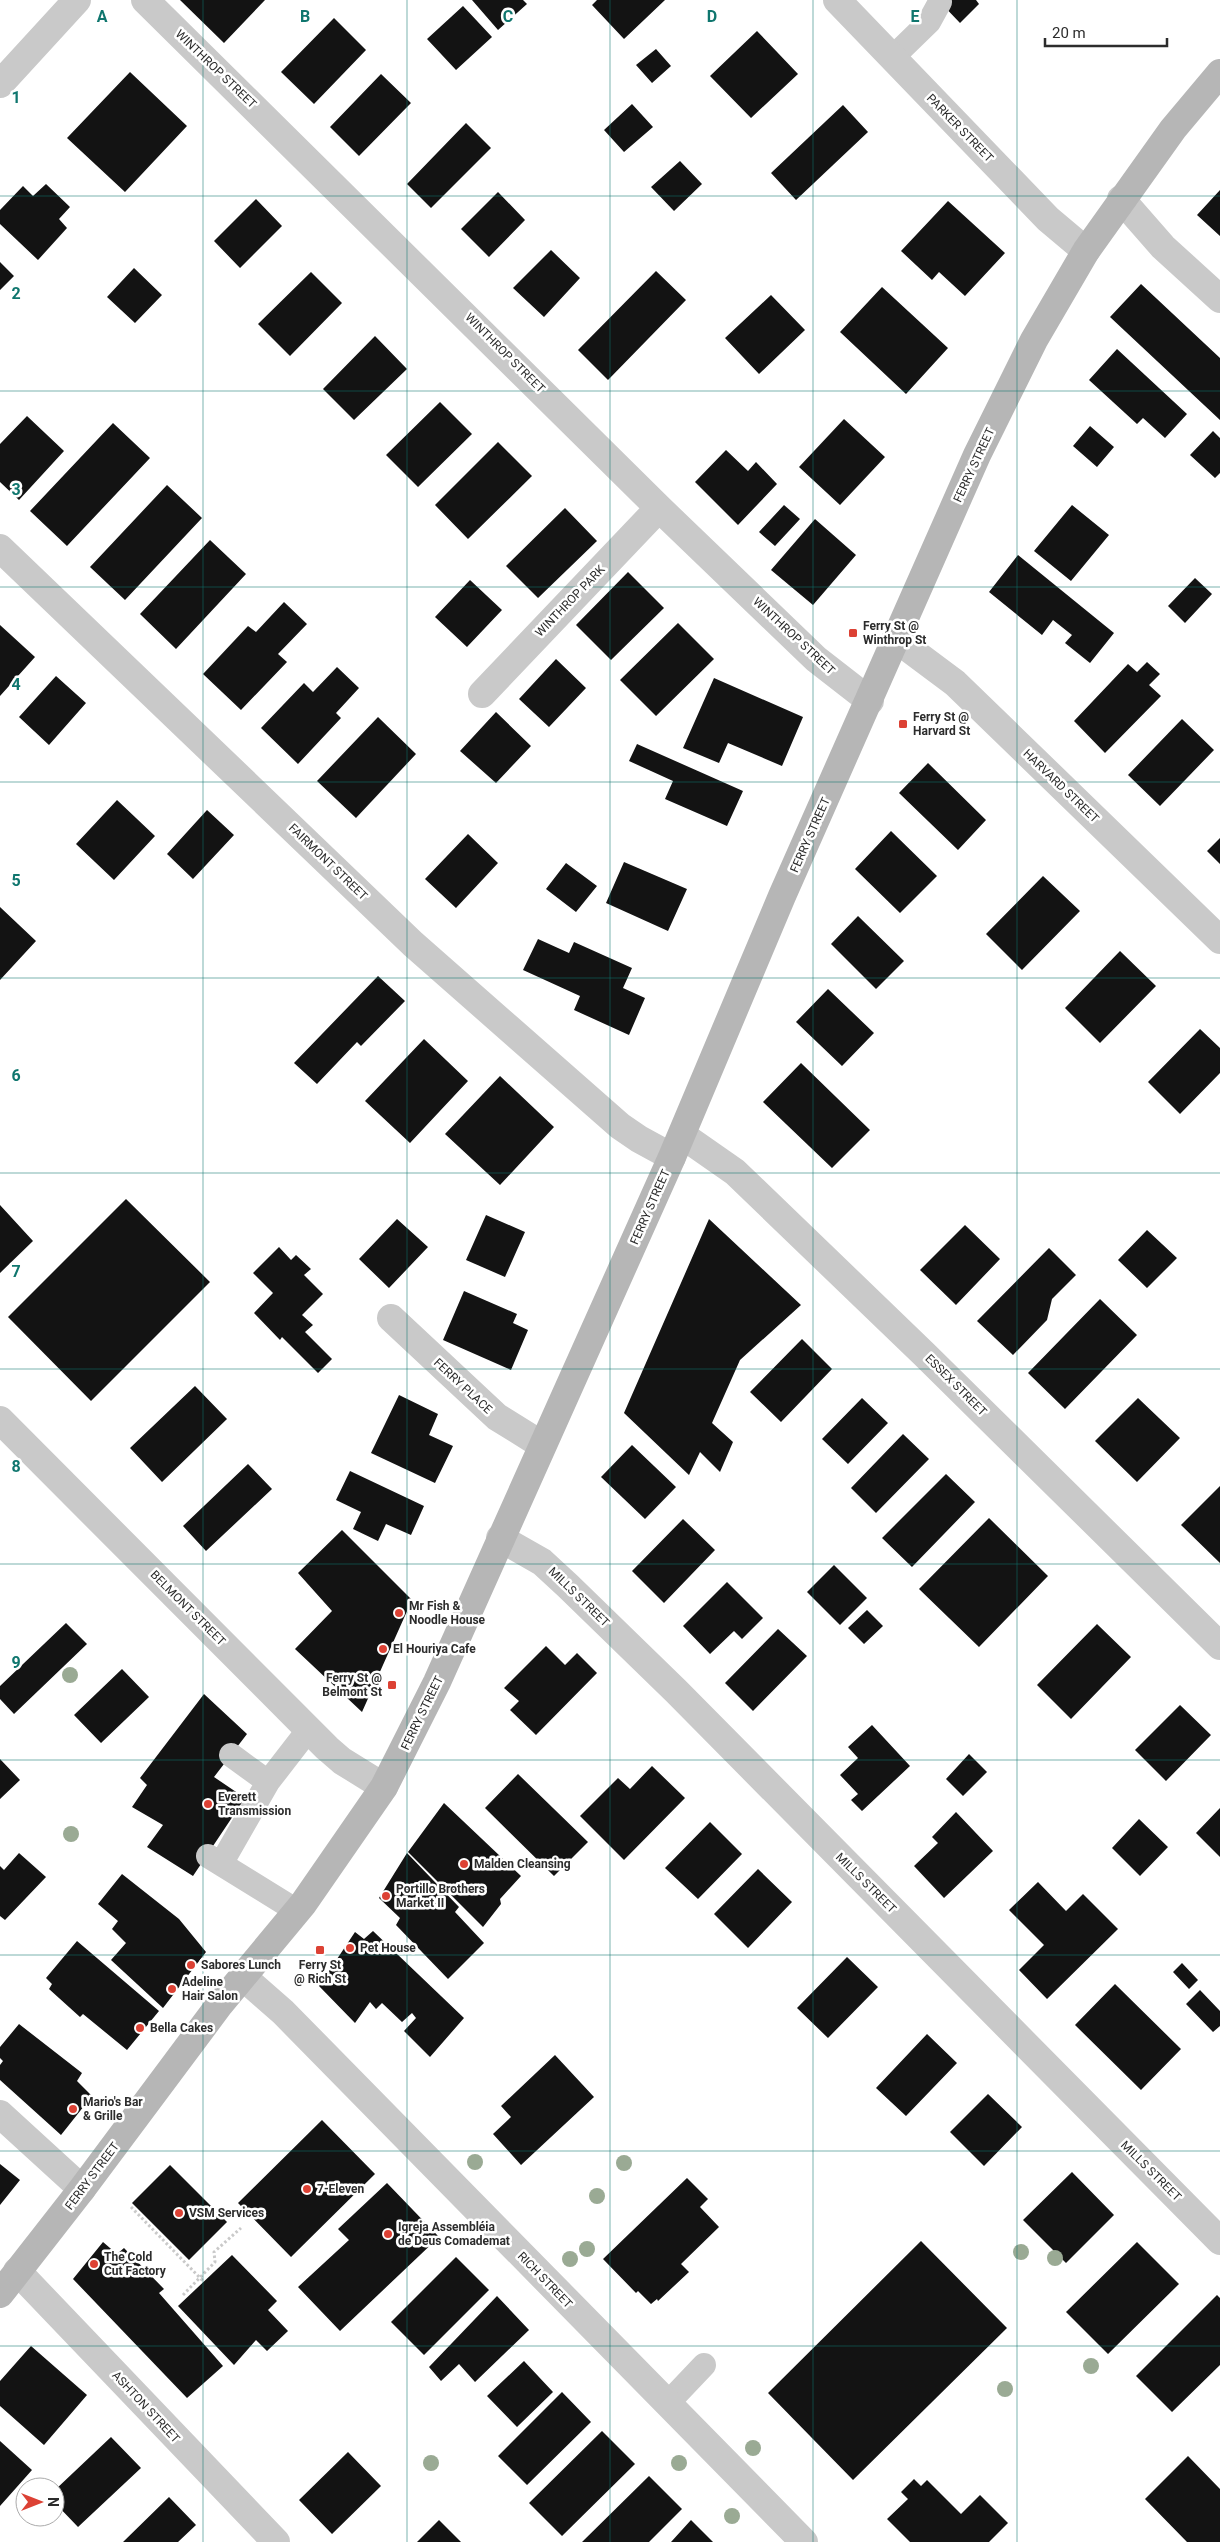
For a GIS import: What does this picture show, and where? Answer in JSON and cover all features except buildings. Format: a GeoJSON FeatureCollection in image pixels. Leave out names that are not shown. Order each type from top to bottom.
{"type":"FeatureCollection","features":[{"type":"Feature","properties":{"kind":"main road","name":"FERRY STREET"},"geometry":{"type":"LineString","coordinates":[[0,2294],[243,1977],[297,1911],[384,1787],[434,1690],[500,1538],[677,1146],[782,896],[870,701],[977,455],[1029,349],[1086,251],[1173,128],[1220,73]]}},
{"type":"Feature","properties":{"kind":"street"},"geometry":{"type":"LineString","coordinates":[[0,84],[77,0]]}},
{"type":"Feature","properties":{"kind":"street","name":"WINTHROP STREET"},"geometry":{"type":"LineString","coordinates":[[145,0],[659,508],[816,659],[870,701]]}},
{"type":"Feature","properties":{"kind":"street","name":"PARKER STREET"},"geometry":{"type":"LineString","coordinates":[[837,0],[1048,219],[1086,251]]}},
{"type":"Feature","properties":{"kind":"street"},"geometry":{"type":"LineString","coordinates":[[1121,199],[1163,246],[1220,299]]}},
{"type":"Feature","properties":{"kind":"street","name":"WINTHROP PARK"},"geometry":{"type":"LineString","coordinates":[[482,694],[659,508]]}},
{"type":"Feature","properties":{"kind":"street","name":"FAIRMONT STREET"},"geometry":{"type":"LineString","coordinates":[[0,548],[413,944],[620,1126],[639,1139],[677,1146]]}},
{"type":"Feature","properties":{"kind":"street","name":"HARVARD STREET"},"geometry":{"type":"LineString","coordinates":[[896,639],[955,683],[1220,940]]}},
{"type":"Feature","properties":{"kind":"street","name":"ESSEX STREET"},"geometry":{"type":"LineString","coordinates":[[677,1146],[721,1161],[742,1178],[924,1354],[1220,1646]]}},
{"type":"Feature","properties":{"kind":"street","name":"FERRY PLACE"},"geometry":{"type":"LineString","coordinates":[[390,1318],[497,1417],[542,1445]]}},
{"type":"Feature","properties":{"kind":"street","name":"BELMONT STREET"},"geometry":{"type":"LineString","coordinates":[[0,1420],[342,1761],[384,1787]]}},
{"type":"Feature","properties":{"kind":"street","name":"MILLS STREET"},"geometry":{"type":"LineString","coordinates":[[500,1538],[542,1562],[683,1698],[1220,2241]]}},
{"type":"Feature","properties":{"kind":"street","name":"RICH STREET"},"geometry":{"type":"LineString","coordinates":[[243,1977],[284,2012],[804,2542]]}},
{"type":"Feature","properties":{"kind":"street"},"geometry":{"type":"LineString","coordinates":[[0,2114],[82,2189]]}},
{"type":"Feature","properties":{"kind":"street","name":"ASHTON STREET"},"geometry":{"type":"LineString","coordinates":[[17,2271],[276,2542]]}},
{"type":"Feature","properties":{"kind":"lane"},"geometry":{"type":"LineString","coordinates":[[892,58],[929,22],[940,2]]}},
{"type":"Feature","properties":{"kind":"lane"},"geometry":{"type":"LineString","coordinates":[[297,1911],[214,1860],[268,1782],[309,1729]]}},
{"type":"Feature","properties":{"kind":"lane"},"geometry":{"type":"LineString","coordinates":[[231,1755],[268,1782]]}},
{"type":"Feature","properties":{"kind":"lane"},"geometry":{"type":"LineString","coordinates":[[667,2404],[704,2365]]}},
{"type":"Feature","properties":{"kind":"path"},"geometry":{"type":"LineString","coordinates":[[131,2207],[204,2282]]}},
{"type":"Feature","properties":{"kind":"path"},"geometry":{"type":"LineString","coordinates":[[183,2295],[215,2262],[214,2252],[242,2228]]}},
{"type":"Feature","properties":{"kind":"place","name":"Ferry St @ Winthrop St"},"geometry":{"type":"Point","coordinates":[853,633]}},
{"type":"Feature","properties":{"kind":"place","name":"Ferry St @ Harvard St"},"geometry":{"type":"Point","coordinates":[903,724]}},
{"type":"Feature","properties":{"kind":"place","name":"Mr Fish & Noodle House"},"geometry":{"type":"Point","coordinates":[399,1613]}},
{"type":"Feature","properties":{"kind":"place","name":"El Houriya Cafe"},"geometry":{"type":"Point","coordinates":[383,1649]}},
{"type":"Feature","properties":{"kind":"place","name":"Ferry St @ Belmont St"},"geometry":{"type":"Point","coordinates":[392,1685]}},
{"type":"Feature","properties":{"kind":"place","name":"Everett Transmission"},"geometry":{"type":"Point","coordinates":[208,1804]}},
{"type":"Feature","properties":{"kind":"place","name":"Malden Cleansing"},"geometry":{"type":"Point","coordinates":[464,1864]}},
{"type":"Feature","properties":{"kind":"place","name":"Portillo Brothers Market II"},"geometry":{"type":"Point","coordinates":[386,1896]}},
{"type":"Feature","properties":{"kind":"place","name":"Pet House"},"geometry":{"type":"Point","coordinates":[350,1948]}},
{"type":"Feature","properties":{"kind":"place","name":"Ferry St @ Rich St"},"geometry":{"type":"Point","coordinates":[320,1950]}},
{"type":"Feature","properties":{"kind":"place","name":"Sabores Lunch"},"geometry":{"type":"Point","coordinates":[191,1965]}},
{"type":"Feature","properties":{"kind":"place","name":"Adeline Hair Salon"},"geometry":{"type":"Point","coordinates":[172,1989]}},
{"type":"Feature","properties":{"kind":"place","name":"Bella Cakes"},"geometry":{"type":"Point","coordinates":[140,2028]}},
{"type":"Feature","properties":{"kind":"place","name":"Mario's Bar & Grille"},"geometry":{"type":"Point","coordinates":[73,2109]}},
{"type":"Feature","properties":{"kind":"place","name":"7-Eleven"},"geometry":{"type":"Point","coordinates":[307,2189]}},
{"type":"Feature","properties":{"kind":"place","name":"VSM Services"},"geometry":{"type":"Point","coordinates":[179,2213]}},
{"type":"Feature","properties":{"kind":"place","name":"Igreja Assembléia de Deus Comademat"},"geometry":{"type":"Point","coordinates":[388,2234]}},
{"type":"Feature","properties":{"kind":"place","name":"The Cold Cut Factory"},"geometry":{"type":"Point","coordinates":[94,2264]}}]}
